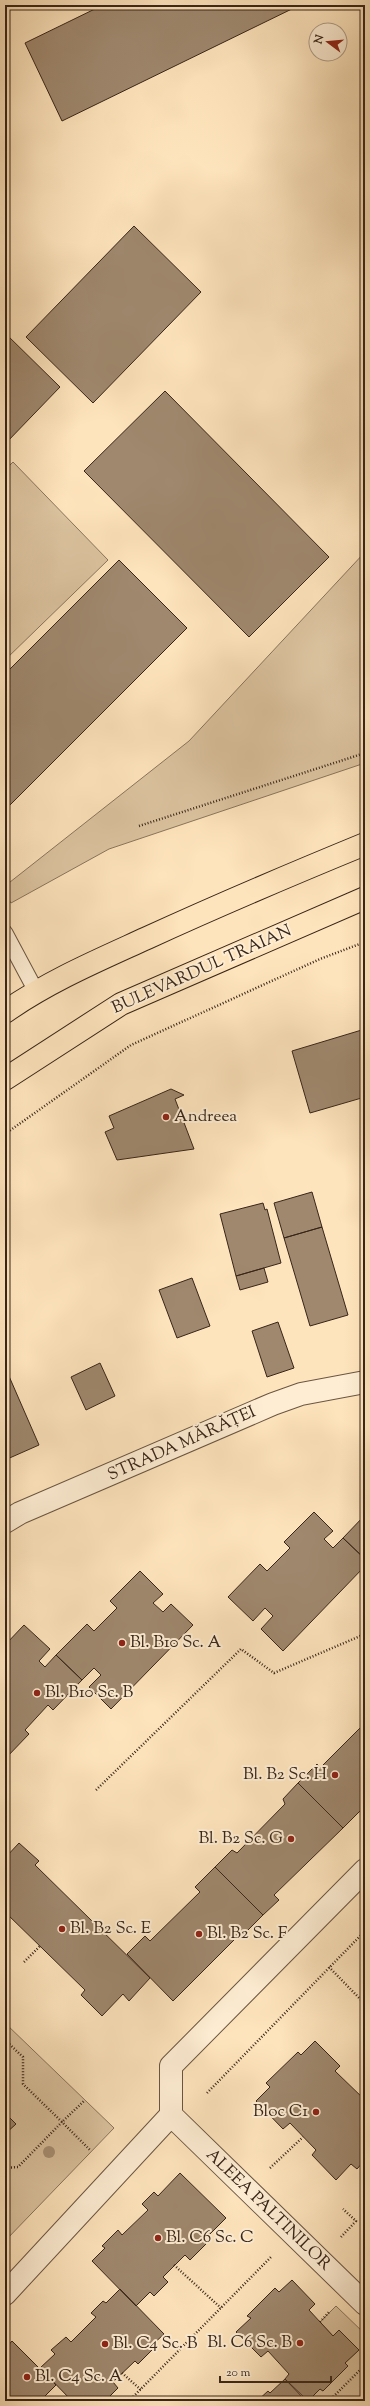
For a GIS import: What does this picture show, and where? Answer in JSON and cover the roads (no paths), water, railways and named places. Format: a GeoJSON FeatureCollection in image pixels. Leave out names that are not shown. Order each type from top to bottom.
{"type":"FeatureCollection","features":[{"type":"Feature","properties":{"kind":"main road"},"geometry":{"type":"LineString","coordinates":[[5,1012],[36,991],[225,902],[365,844]]}},
{"type":"Feature","properties":{"kind":"main road","name":"BULEVARDUL TRAIAN"},"geometry":{"type":"LineString","coordinates":[[5,1079],[121,1004],[365,898]]}},
{"type":"Feature","properties":{"kind":"street","name":"STRADA MĂRĂȚEI"},"geometry":{"type":"LineString","coordinates":[[5,1522],[20,1513],[273,1404],[301,1394],[365,1382]]}},
{"type":"Feature","properties":{"kind":"street"},"geometry":{"type":"LineString","coordinates":[[5,2294],[171,2115],[171,2066],[365,1870]]}},
{"type":"Feature","properties":{"kind":"street","name":"ALEEA PALTINILOR"},"geometry":{"type":"LineString","coordinates":[[171,2115],[365,2304]]}},
{"type":"Feature","properties":{"kind":"lane"},"geometry":{"type":"LineString","coordinates":[[5,933],[36,991]]}},
{"type":"Feature","properties":{"kind":"place","name":"Andreea"},"geometry":{"type":"Point","coordinates":[166,1117]}},
{"type":"Feature","properties":{"kind":"place","name":"Bl. B10 Sc. A"},"geometry":{"type":"Point","coordinates":[122,1643]}},
{"type":"Feature","properties":{"kind":"place","name":"Bl. B10 Sc. B"},"geometry":{"type":"Point","coordinates":[37,1693]}},
{"type":"Feature","properties":{"kind":"place","name":"Bl. B2 Sc. H"},"geometry":{"type":"Point","coordinates":[335,1775]}},
{"type":"Feature","properties":{"kind":"place","name":"Bl. B2 Sc. G"},"geometry":{"type":"Point","coordinates":[291,1839]}},
{"type":"Feature","properties":{"kind":"place","name":"Bl. B2 Sc. E"},"geometry":{"type":"Point","coordinates":[62,1929]}},
{"type":"Feature","properties":{"kind":"place","name":"Bl. B2 Sc. F"},"geometry":{"type":"Point","coordinates":[199,1934]}},
{"type":"Feature","properties":{"kind":"place","name":"Bloc C1"},"geometry":{"type":"Point","coordinates":[316,2112]}},
{"type":"Feature","properties":{"kind":"place","name":"Bl. C6 Sc. C"},"geometry":{"type":"Point","coordinates":[158,2238]}},
{"type":"Feature","properties":{"kind":"place","name":"Bl. C6 Sc. B"},"geometry":{"type":"Point","coordinates":[300,2343]}},
{"type":"Feature","properties":{"kind":"place","name":"Bl. C4 Sc. B"},"geometry":{"type":"Point","coordinates":[105,2344]}},
{"type":"Feature","properties":{"kind":"place","name":"Bl. C4 Sc. A"},"geometry":{"type":"Point","coordinates":[27,2377]}}]}
